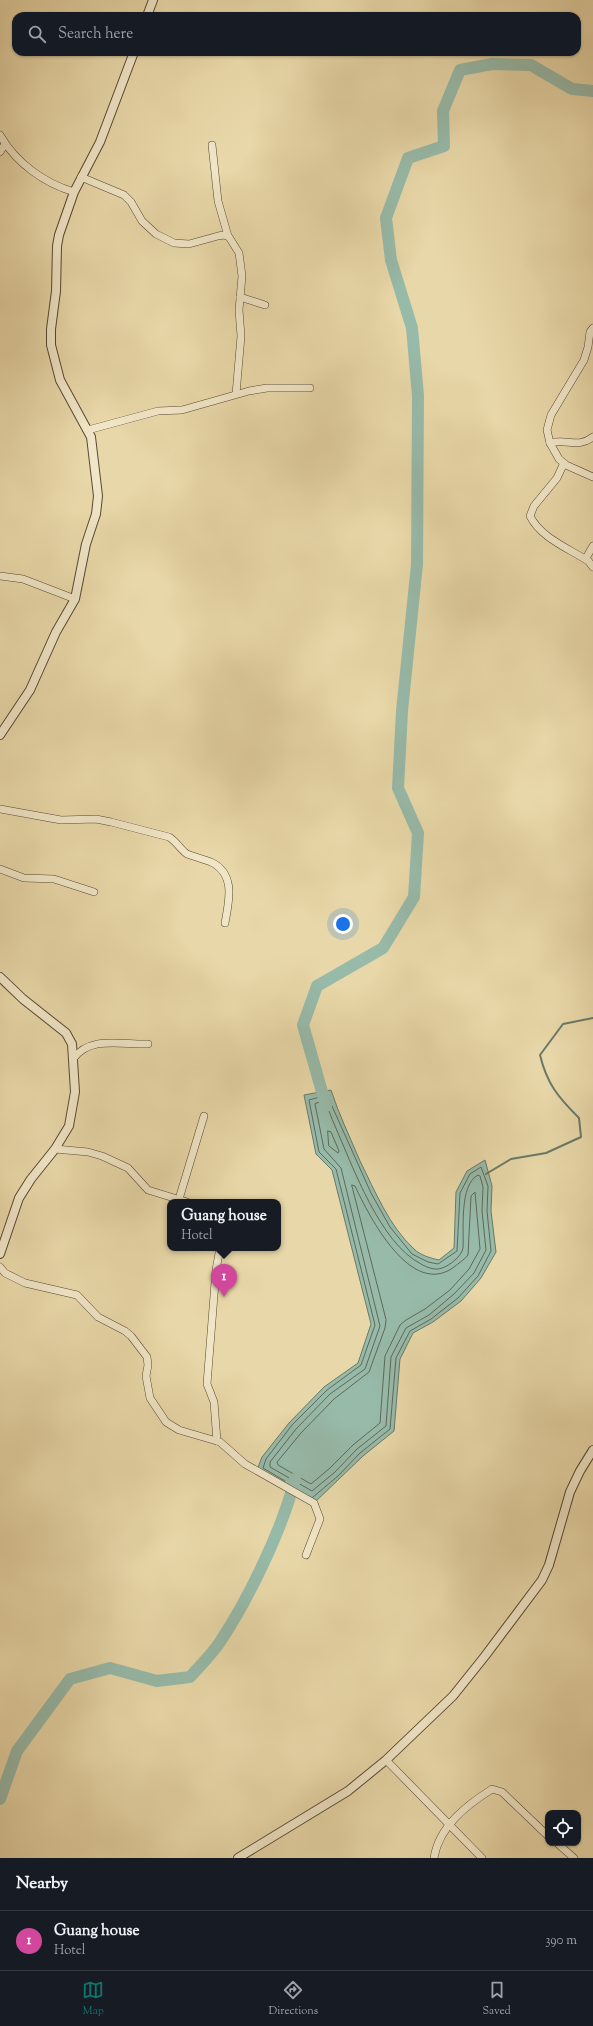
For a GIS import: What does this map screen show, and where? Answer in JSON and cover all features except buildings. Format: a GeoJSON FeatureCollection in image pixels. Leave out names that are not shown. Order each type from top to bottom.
{"type":"FeatureCollection","features":[{"type":"Feature","properties":{"kind":"street"},"geometry":{"type":"LineString","coordinates":[[148,12],[153,0]]}},
{"type":"Feature","properties":{"kind":"street"},"geometry":{"type":"LineString","coordinates":[[0,735],[30,690],[56,632],[75,599],[86,544],[98,506],[94,456],[88,430],[60,380],[51,345],[51,329],[56,292],[57,246],[59,235],[74,192],[100,142],[132,56]]}},
{"type":"Feature","properties":{"kind":"street"},"geometry":{"type":"LineString","coordinates":[[0,136],[14,155],[49,183],[74,192]]}},
{"type":"Feature","properties":{"kind":"street"},"geometry":{"type":"LineString","coordinates":[[0,152],[5,144]]}},
{"type":"Feature","properties":{"kind":"street"},"geometry":{"type":"LineString","coordinates":[[212,145],[218,201],[228,236],[239,253],[241,260],[239,310],[241,336],[236,394]]}},
{"type":"Feature","properties":{"kind":"street"},"geometry":{"type":"LineString","coordinates":[[81,177],[124,195],[131,202],[137,215],[145,225],[156,234],[174,243],[189,244],[218,236],[228,236]]}},
{"type":"Feature","properties":{"kind":"street"},"geometry":{"type":"LineString","coordinates":[[240,297],[264,305]]}},
{"type":"Feature","properties":{"kind":"street"},"geometry":{"type":"LineString","coordinates":[[593,328],[590,332],[584,360],[548,423],[547,430],[550,443],[564,464],[593,477]]}},
{"type":"Feature","properties":{"kind":"street"},"geometry":{"type":"LineString","coordinates":[[88,430],[158,411],[182,410],[236,394],[267,388],[310,388]]}},
{"type":"Feature","properties":{"kind":"street"},"geometry":{"type":"LineString","coordinates":[[550,443],[558,441],[580,444],[593,437]]}},
{"type":"Feature","properties":{"kind":"street"},"geometry":{"type":"LineString","coordinates":[[564,464],[557,478],[534,506],[530,516],[535,524],[560,545],[588,561],[593,567]]}},
{"type":"Feature","properties":{"kind":"street"},"geometry":{"type":"LineString","coordinates":[[588,561],[587,554],[593,546]]}},
{"type":"Feature","properties":{"kind":"street"},"geometry":{"type":"LineString","coordinates":[[0,576],[23,579],[75,599]]}},
{"type":"Feature","properties":{"kind":"street"},"geometry":{"type":"LineString","coordinates":[[0,809],[61,820],[96,819],[169,837],[174,840],[184,852],[211,862],[219,867],[225,876],[229,884],[230,895],[225,923]]}},
{"type":"Feature","properties":{"kind":"street"},"geometry":{"type":"LineString","coordinates":[[0,869],[24,878],[54,880],[94,892]]}},
{"type":"Feature","properties":{"kind":"street"},"geometry":{"type":"LineString","coordinates":[[0,977],[23,999],[66,1033],[72,1044],[75,1092],[73,1110],[68,1126],[55,1149],[31,1179],[19,1198],[0,1254]]}},
{"type":"Feature","properties":{"kind":"street"},"geometry":{"type":"LineString","coordinates":[[73,1059],[83,1048],[95,1043],[148,1044]]}},
{"type":"Feature","properties":{"kind":"street"},"geometry":{"type":"LineString","coordinates":[[55,1149],[88,1152],[102,1156],[128,1168],[136,1174],[148,1190],[179,1199],[204,1116]]}},
{"type":"Feature","properties":{"kind":"street"},"geometry":{"type":"LineString","coordinates":[[217,1441],[215,1407],[207,1384],[216,1270],[219,1251]]}},
{"type":"Feature","properties":{"kind":"street"},"geometry":{"type":"LineString","coordinates":[[0,1267],[5,1273],[25,1283],[77,1295],[98,1317],[125,1330],[147,1357],[148,1365],[146,1376],[150,1398],[166,1422],[179,1430],[217,1441],[226,1446],[239,1460],[314,1503],[320,1519],[306,1555]]}},
{"type":"Feature","properties":{"kind":"street"},"geometry":{"type":"LineString","coordinates":[[238,1858],[261,1842],[328,1804],[386,1760],[453,1696],[542,1580],[570,1492],[580,1471],[593,1450]]}},
{"type":"Feature","properties":{"kind":"street"},"geometry":{"type":"LineString","coordinates":[[386,1760],[482,1858]]}},
{"type":"Feature","properties":{"kind":"street"},"geometry":{"type":"LineString","coordinates":[[434,1858],[437,1845],[454,1818],[461,1811],[492,1789],[502,1792],[545,1833]]}},
{"type":"Feature","properties":{"kind":"street"},"geometry":{"type":"LineString","coordinates":[[560,1846],[574,1858]]}},
{"type":"Feature","properties":{"kind":"water"},"geometry":{"type":"Polygon","coordinates":[[[331,1090],[360,1161],[383,1208],[405,1240],[422,1255],[439,1260],[454,1248],[456,1192],[467,1171],[485,1160],[492,1186],[491,1211],[496,1252],[481,1278],[461,1301],[433,1322],[413,1333],[400,1359],[394,1431],[363,1456],[314,1503],[257,1470],[262,1457],[289,1423],[324,1387],[358,1363],[371,1324],[332,1170],[316,1154],[304,1095],[331,1090]]]}},
{"type":"Feature","properties":{"kind":"waterway"},"geometry":{"type":"LineString","coordinates":[[326,1106],[303,1025],[317,986],[383,948],[414,897],[418,833],[398,788],[402,711],[417,564],[418,396],[412,328],[391,260],[386,218],[408,158],[444,146],[443,111],[460,70],[492,64],[531,65],[572,89],[593,91]]}},
{"type":"Feature","properties":{"kind":"waterway"},"geometry":{"type":"LineString","coordinates":[[486,1174],[511,1159],[546,1153],[581,1137],[579,1118],[554,1090],[546,1074],[540,1055],[563,1024],[593,1018]]}},
{"type":"Feature","properties":{"kind":"waterway"},"geometry":{"type":"LineString","coordinates":[[0,1799],[17,1751],[70,1679],[110,1668],[157,1681],[190,1677],[202,1664],[220,1642],[253,1585],[282,1520],[295,1479]]}},
{"type":"Feature","properties":{"kind":"place","name":"Guang house"},"geometry":{"type":"Point","coordinates":[224,1297]}}]}
